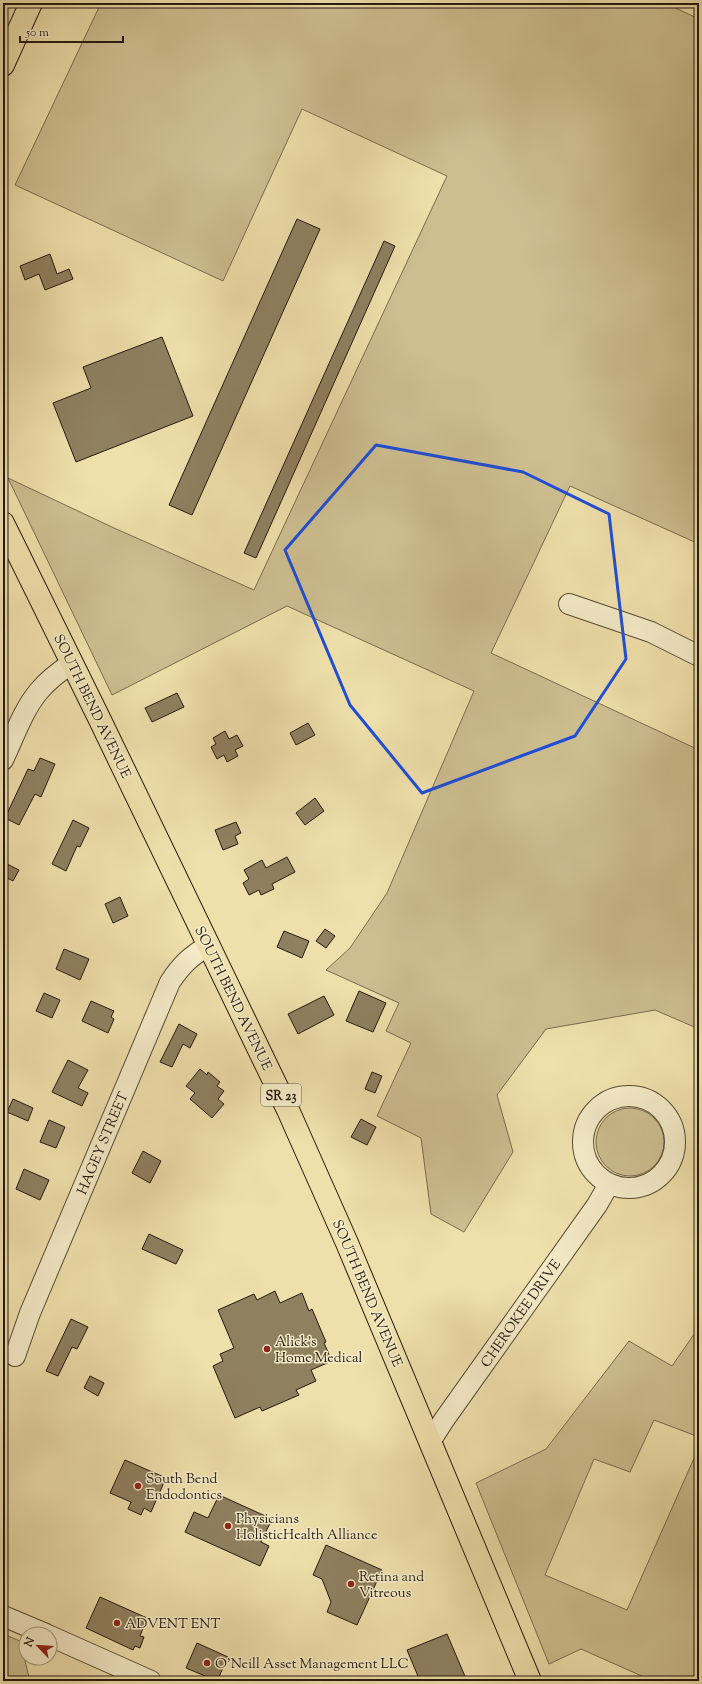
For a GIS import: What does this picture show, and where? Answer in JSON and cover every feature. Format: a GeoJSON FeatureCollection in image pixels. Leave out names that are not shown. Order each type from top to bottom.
{"type":"FeatureCollection","features":[{"type":"Feature","properties":{"kind":"main road"},"geometry":{"type":"LineString","coordinates":[[3,66],[31,3]]}},
{"type":"Feature","properties":{"kind":"main road","name":"SOUTH BEND AVENUE"},"geometry":{"type":"LineString","coordinates":[[3,523],[288,1110],[348,1243],[530,1681]]}},
{"type":"Feature","properties":{"kind":"street"},"geometry":{"type":"LineString","coordinates":[[569,604],[651,632],[699,656]]}},
{"type":"Feature","properties":{"kind":"street"},"geometry":{"type":"LineString","coordinates":[[3,760],[29,705],[38,691],[54,676],[72,663]]}},
{"type":"Feature","properties":{"kind":"street","name":"HAGEY STREET"},"geometry":{"type":"LineString","coordinates":[[15,1356],[30,1313],[170,982],[182,965],[194,954],[209,945]]}},
{"type":"Feature","properties":{"kind":"street"},"geometry":{"type":"LineString","coordinates":[[624,1096],[637,1096],[650,1101],[662,1109],[670,1121],[675,1135],[675,1149],[671,1163],[662,1175],[651,1183],[637,1188],[622,1188],[609,1184],[594,1171],[584,1154],[584,1135],[591,1116],[605,1103],[624,1096]]}},
{"type":"Feature","properties":{"kind":"street","name":"CHEROKEE DRIVE"},"geometry":{"type":"LineString","coordinates":[[430,1442],[444,1420],[597,1205],[609,1184]]}},
{"type":"Feature","properties":{"kind":"street"},"geometry":{"type":"LineString","coordinates":[[3,1616],[27,1626]]}},
{"type":"Feature","properties":{"kind":"street"},"geometry":{"type":"LineString","coordinates":[[58,1640],[151,1681]]}},
{"type":"Feature","properties":{"kind":"highlighted area"},"geometry":{"type":"Polygon","coordinates":[[[376,445],[523,472],[609,514],[626,659],[575,736],[422,793],[350,705],[285,550],[376,445]]]}},
{"type":"Feature","properties":{"kind":"shaded area"},"geometry":{"type":"Polygon","coordinates":[[[101,3],[665,3],[699,19],[699,544],[570,486],[491,653],[699,750],[699,1029],[655,1010],[546,1029],[497,1095],[513,1152],[464,1232],[431,1214],[421,1138],[377,1116],[411,1043],[386,1031],[399,1003],[326,970],[350,948],[387,893],[474,691],[287,606],[112,695],[8,478],[114,528],[254,590],[447,176],[302,109],[223,281],[15,185],[101,3]]]}},
{"type":"Feature","properties":{"kind":"shaded area"},"geometry":{"type":"Polygon","coordinates":[[[623,1108],[637,1108],[649,1114],[658,1123],[664,1135],[662,1155],[654,1166],[643,1174],[637,1176],[623,1176],[617,1174],[606,1166],[598,1155],[596,1149],[596,1135],[598,1129],[606,1118],[617,1110],[623,1108]]]}},
{"type":"Feature","properties":{"kind":"shaded area"},"geometry":{"type":"Polygon","coordinates":[[[699,1327],[699,1437],[654,1420],[630,1472],[594,1459],[545,1575],[627,1610],[699,1447],[699,1681],[653,1681],[581,1649],[549,1664],[476,1483],[546,1449],[629,1341],[672,1366],[699,1327]]]}},
{"type":"Feature","properties":{"kind":"shaded area"},"geometry":{"type":"Polygon","coordinates":[[[3,1634],[18,1640],[18,1666],[26,1666],[30,1681],[3,1681],[3,1634]]]}},
{"type":"Feature","properties":{"kind":"building"},"geometry":{"type":"Polygon","coordinates":[[[297,219],[320,229],[192,515],[169,505],[297,219]]]}},
{"type":"Feature","properties":{"kind":"building"},"geometry":{"type":"Polygon","coordinates":[[[384,241],[395,246],[256,558],[244,553],[384,241]]]}},
{"type":"Feature","properties":{"kind":"building"},"geometry":{"type":"Polygon","coordinates":[[[50,254],[57,274],[69,269],[73,279],[45,290],[39,274],[25,280],[20,266],[50,254]]]}},
{"type":"Feature","properties":{"kind":"building"},"geometry":{"type":"Polygon","coordinates":[[[162,337],[193,416],[76,462],[53,403],[91,388],[83,367],[162,337]]]}},
{"type":"Feature","properties":{"kind":"building"},"geometry":{"type":"Polygon","coordinates":[[[177,693],[184,707],[152,722],[145,708],[177,693]]]}},
{"type":"Feature","properties":{"kind":"building"},"geometry":{"type":"Polygon","coordinates":[[[308,723],[315,735],[296,745],[290,733],[308,723]]]}},
{"type":"Feature","properties":{"kind":"building"},"geometry":{"type":"Polygon","coordinates":[[[225,731],[229,739],[237,735],[243,746],[235,750],[238,756],[227,762],[224,755],[217,759],[211,747],[216,744],[213,738],[225,731]]]}},
{"type":"Feature","properties":{"kind":"building"},"geometry":{"type":"Polygon","coordinates":[[[40,758],[55,764],[41,797],[35,794],[19,825],[5,818],[28,769],[34,771],[40,758]]]}},
{"type":"Feature","properties":{"kind":"building"},"geometry":{"type":"Polygon","coordinates":[[[315,798],[324,811],[305,825],[296,813],[315,798]]]}},
{"type":"Feature","properties":{"kind":"building"},"geometry":{"type":"Polygon","coordinates":[[[73,820],[89,828],[80,847],[77,846],[66,871],[52,864],[73,820]]]}},
{"type":"Feature","properties":{"kind":"building"},"geometry":{"type":"Polygon","coordinates":[[[236,822],[241,833],[235,836],[238,844],[223,850],[215,830],[236,822]]]}},
{"type":"Feature","properties":{"kind":"building"},"geometry":{"type":"Polygon","coordinates":[[[287,857],[295,872],[272,884],[274,889],[261,895],[259,890],[249,895],[243,883],[249,879],[244,870],[262,860],[266,868],[287,857]]]}},
{"type":"Feature","properties":{"kind":"building"},"geometry":{"type":"Polygon","coordinates":[[[3,862],[19,870],[13,881],[3,876],[3,862]]]}},
{"type":"Feature","properties":{"kind":"building"},"geometry":{"type":"Polygon","coordinates":[[[120,897],[128,916],[113,923],[105,904],[120,897]]]}},
{"type":"Feature","properties":{"kind":"building"},"geometry":{"type":"Polygon","coordinates":[[[325,929],[335,936],[326,948],[316,941],[325,929]]]}},
{"type":"Feature","properties":{"kind":"building"},"geometry":{"type":"Polygon","coordinates":[[[284,931],[309,941],[302,958],[277,947],[284,931]]]}},
{"type":"Feature","properties":{"kind":"building"},"geometry":{"type":"Polygon","coordinates":[[[64,949],[89,959],[80,980],[56,969],[64,949]]]}},
{"type":"Feature","properties":{"kind":"building"},"geometry":{"type":"Polygon","coordinates":[[[359,991],[386,1003],[373,1032],[346,1021],[359,991]]]}},
{"type":"Feature","properties":{"kind":"building"},"geometry":{"type":"Polygon","coordinates":[[[44,993],[60,1000],[52,1018],[36,1011],[44,993]]]}},
{"type":"Feature","properties":{"kind":"building"},"geometry":{"type":"Polygon","coordinates":[[[324,996],[334,1015],[298,1034],[288,1014],[324,996]]]}},
{"type":"Feature","properties":{"kind":"building"},"geometry":{"type":"Polygon","coordinates":[[[91,1001],[114,1011],[111,1017],[114,1019],[108,1033],[82,1021],[91,1001]]]}},
{"type":"Feature","properties":{"kind":"building"},"geometry":{"type":"Polygon","coordinates":[[[179,1024],[197,1034],[190,1048],[183,1044],[172,1067],[160,1062],[179,1024]]]}},
{"type":"Feature","properties":{"kind":"building"},"geometry":{"type":"Polygon","coordinates":[[[68,1060],[88,1070],[78,1088],[88,1093],[82,1106],[52,1092],[68,1060]]]}},
{"type":"Feature","properties":{"kind":"building"},"geometry":{"type":"Polygon","coordinates":[[[200,1069],[207,1075],[208,1072],[220,1082],[217,1086],[224,1091],[218,1099],[224,1104],[212,1118],[190,1099],[195,1093],[186,1086],[200,1069]]]}},
{"type":"Feature","properties":{"kind":"building"},"geometry":{"type":"Polygon","coordinates":[[[372,1072],[382,1076],[375,1093],[365,1089],[372,1072]]]}},
{"type":"Feature","properties":{"kind":"building"},"geometry":{"type":"Polygon","coordinates":[[[13,1099],[33,1108],[28,1121],[7,1112],[13,1099]]]}},
{"type":"Feature","properties":{"kind":"building"},"geometry":{"type":"Polygon","coordinates":[[[361,1119],[376,1127],[367,1145],[351,1137],[361,1119]]]}},
{"type":"Feature","properties":{"kind":"building"},"geometry":{"type":"Polygon","coordinates":[[[49,1120],[65,1127],[56,1148],[40,1142],[49,1120]]]}},
{"type":"Feature","properties":{"kind":"building"},"geometry":{"type":"Polygon","coordinates":[[[143,1151],[161,1161],[150,1183],[132,1173],[143,1151]]]}},
{"type":"Feature","properties":{"kind":"building"},"geometry":{"type":"Polygon","coordinates":[[[24,1169],[49,1180],[40,1200],[16,1189],[24,1169]]]}},
{"type":"Feature","properties":{"kind":"building"},"geometry":{"type":"Polygon","coordinates":[[[149,1234],[183,1250],[176,1264],[142,1249],[149,1234]]]}},
{"type":"Feature","properties":{"kind":"building"},"geometry":{"type":"Polygon","coordinates":[[[275,1291],[280,1303],[302,1293],[309,1311],[312,1309],[326,1342],[324,1343],[332,1361],[311,1370],[316,1381],[296,1390],[299,1395],[262,1411],[260,1407],[235,1418],[213,1366],[223,1361],[220,1354],[234,1348],[218,1310],[254,1294],[257,1300],[275,1291]]]}},
{"type":"Feature","properties":{"kind":"building"},"geometry":{"type":"Polygon","coordinates":[[[71,1319],[88,1327],[77,1349],[72,1347],[58,1376],[46,1371],[71,1319]]]}},
{"type":"Feature","properties":{"kind":"building"},"geometry":{"type":"Polygon","coordinates":[[[90,1376],[104,1383],[98,1396],[84,1388],[90,1376]]]}},
{"type":"Feature","properties":{"kind":"building","name":"South Bend Endodontics"},"geometry":{"type":"Polygon","coordinates":[[[125,1460],[166,1478],[151,1512],[144,1508],[141,1515],[128,1509],[131,1502],[110,1493],[125,1460]]]}},
{"type":"Feature","properties":{"kind":"building","name":"Physicians HolisticHealth Alliance"},"geometry":{"type":"Polygon","coordinates":[[[219,1495],[272,1519],[261,1542],[269,1546],[260,1566],[185,1532],[194,1512],[208,1518],[219,1495]]]}},
{"type":"Feature","properties":{"kind":"building","name":"Retina and Vitreous"},"geometry":{"type":"Polygon","coordinates":[[[326,1545],[382,1570],[357,1625],[327,1612],[331,1602],[322,1579],[313,1575],[326,1545]]]}},
{"type":"Feature","properties":{"kind":"building","name":"ADVENT ENT"},"geometry":{"type":"Polygon","coordinates":[[[100,1597],[147,1618],[140,1636],[144,1637],[140,1648],[135,1646],[133,1650],[86,1628],[100,1597]]]}},
{"type":"Feature","properties":{"kind":"building"},"geometry":{"type":"Polygon","coordinates":[[[447,1634],[467,1681],[420,1681],[407,1650],[447,1634]]]}},
{"type":"Feature","properties":{"kind":"building","name":"O'Neill Asset Management LLC"},"geometry":{"type":"Polygon","coordinates":[[[197,1643],[228,1657],[217,1681],[186,1668],[197,1643]]]}},
{"type":"Feature","properties":{"kind":"place","name":"Alick's Home Medical"},"geometry":{"type":"Point","coordinates":[267,1349]}},
{"type":"Feature","properties":{"kind":"place","name":"South Bend Endodontics"},"geometry":{"type":"Point","coordinates":[138,1486]}},
{"type":"Feature","properties":{"kind":"place","name":"Physicians HolisticHealth Alliance"},"geometry":{"type":"Point","coordinates":[228,1526]}},
{"type":"Feature","properties":{"kind":"place","name":"Retina and Vitreous"},"geometry":{"type":"Point","coordinates":[351,1584]}},
{"type":"Feature","properties":{"kind":"place","name":"ADVENT ENT"},"geometry":{"type":"Point","coordinates":[117,1623]}},
{"type":"Feature","properties":{"kind":"place","name":"O'Neill Asset Management LLC"},"geometry":{"type":"Point","coordinates":[207,1663]}}]}
